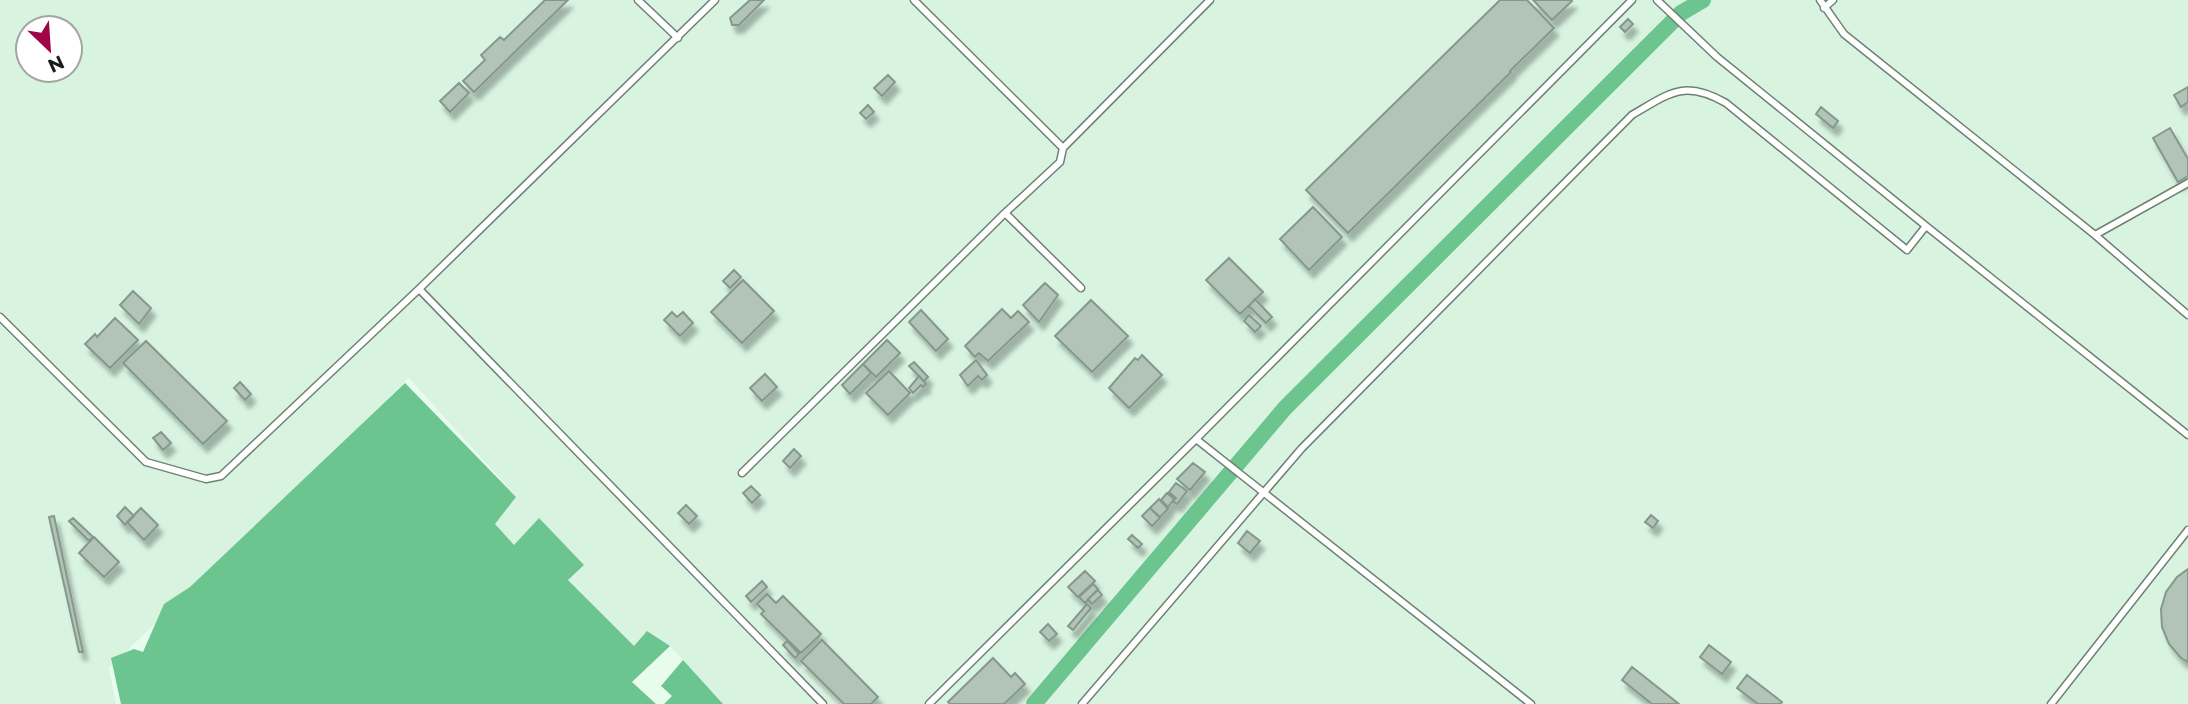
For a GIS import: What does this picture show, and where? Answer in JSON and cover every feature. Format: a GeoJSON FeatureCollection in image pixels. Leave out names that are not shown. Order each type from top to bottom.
{"type":"FeatureCollection","features":[{"type":"Feature","properties":{"kind":"lane"},"geometry":{"type":"LineString","coordinates":[[638,0],[678,38]]}},
{"type":"Feature","properties":{"kind":"lane"},"geometry":{"type":"LineString","coordinates":[[0,317],[146,462],[206,479],[221,476],[419,289],[715,0]]}},
{"type":"Feature","properties":{"kind":"lane"},"geometry":{"type":"LineString","coordinates":[[914,0],[1063,148]]}},
{"type":"Feature","properties":{"kind":"lane"},"geometry":{"type":"LineString","coordinates":[[742,473],[1060,162],[1063,148],[1210,0]]}},
{"type":"Feature","properties":{"kind":"lane"},"geometry":{"type":"LineString","coordinates":[[929,704],[1198,441],[1632,0]]}},
{"type":"Feature","properties":{"kind":"lane"},"geometry":{"type":"LineString","coordinates":[[1820,0],[1844,34],[2095,235],[2188,315]]}},
{"type":"Feature","properties":{"kind":"lane"},"geometry":{"type":"LineString","coordinates":[[1824,8],[1833,0]]}},
{"type":"Feature","properties":{"kind":"lane"},"geometry":{"type":"LineString","coordinates":[[1658,1],[1689,33],[2188,435]]}},
{"type":"Feature","properties":{"kind":"lane"},"geometry":{"type":"LineString","coordinates":[[1082,704],[1302,448],[1632,115],[1663,97],[1687,89],[1707,92],[1726,103],[1908,250],[1926,226]]}},
{"type":"Feature","properties":{"kind":"lane"},"geometry":{"type":"LineString","coordinates":[[2095,235],[2188,183]]}},
{"type":"Feature","properties":{"kind":"lane"},"geometry":{"type":"LineString","coordinates":[[1005,213],[1081,288]]}},
{"type":"Feature","properties":{"kind":"lane"},"geometry":{"type":"LineString","coordinates":[[419,289],[823,704]]}},
{"type":"Feature","properties":{"kind":"lane"},"geometry":{"type":"LineString","coordinates":[[1198,441],[1531,704]]}},
{"type":"Feature","properties":{"kind":"lane"},"geometry":{"type":"LineString","coordinates":[[2051,704],[2188,530]]}},
{"type":"Feature","properties":{"kind":"shaded area"},"geometry":{"type":"Polygon","coordinates":[[[0,0],[2188,0],[2188,704],[723,704],[670,646],[648,631],[634,647],[568,579],[583,566],[539,519],[514,545],[494,524],[516,496],[409,378],[109,668],[116,704],[0,704],[0,0]]]}},
{"type":"Feature","properties":{"kind":"shaded area"},"geometry":{"type":"Polygon","coordinates":[[[405,383],[516,497],[495,524],[514,545],[539,518],[584,565],[568,580],[634,646],[647,631],[670,646],[632,682],[656,704],[121,704],[111,658],[134,649],[143,652],[164,604],[190,587],[405,383]]]}},
{"type":"Feature","properties":{"kind":"shaded area"},"geometry":{"type":"Polygon","coordinates":[[[683,660],[723,704],[664,704],[672,696],[661,686],[683,660]]]}},
{"type":"Feature","properties":{"kind":"building"},"geometry":{"type":"Polygon","coordinates":[[[545,0],[568,0],[474,92],[463,81],[485,60],[481,55],[500,37],[504,40],[545,0]]]}},
{"type":"Feature","properties":{"kind":"building"},"geometry":{"type":"Polygon","coordinates":[[[750,0],[764,0],[739,25],[732,25],[730,18],[750,0]]]}},
{"type":"Feature","properties":{"kind":"building"},"geometry":{"type":"Polygon","coordinates":[[[1500,0],[1527,0],[1554,28],[1348,233],[1306,190],[1500,0]]]}},
{"type":"Feature","properties":{"kind":"building"},"geometry":{"type":"Polygon","coordinates":[[[1533,0],[1571,0],[1572,1],[1552,20],[1533,0]]]}},
{"type":"Feature","properties":{"kind":"building"},"geometry":{"type":"Polygon","coordinates":[[[1628,19],[1633,24],[1625,32],[1620,27],[1628,19]]]}},
{"type":"Feature","properties":{"kind":"building"},"geometry":{"type":"Polygon","coordinates":[[[888,75],[895,82],[882,96],[874,88],[888,75]]]}},
{"type":"Feature","properties":{"kind":"building"},"geometry":{"type":"Polygon","coordinates":[[[459,83],[469,93],[450,112],[440,101],[459,83]]]}},
{"type":"Feature","properties":{"kind":"building"},"geometry":{"type":"Polygon","coordinates":[[[2188,87],[2188,102],[2181,107],[2174,95],[2188,87]]]}},
{"type":"Feature","properties":{"kind":"building"},"geometry":{"type":"Polygon","coordinates":[[[868,105],[874,112],[866,119],[860,113],[868,105]]]}},
{"type":"Feature","properties":{"kind":"building"},"geometry":{"type":"Polygon","coordinates":[[[1821,107],[1838,121],[1833,128],[1816,114],[1821,107]]]}},
{"type":"Feature","properties":{"kind":"building"},"geometry":{"type":"Polygon","coordinates":[[[2170,128],[2188,159],[2188,176],[2178,182],[2153,138],[2170,128]]]}},
{"type":"Feature","properties":{"kind":"building"},"geometry":{"type":"Polygon","coordinates":[[[1313,207],[1342,237],[1309,270],[1280,239],[1313,207]]]}},
{"type":"Feature","properties":{"kind":"building"},"geometry":{"type":"Polygon","coordinates":[[[1229,258],[1263,292],[1240,314],[1206,280],[1229,258]]]}},
{"type":"Feature","properties":{"kind":"building"},"geometry":{"type":"Polygon","coordinates":[[[734,270],[741,277],[730,288],[723,281],[734,270]]]}},
{"type":"Feature","properties":{"kind":"building"},"geometry":{"type":"Polygon","coordinates":[[[743,280],[774,311],[742,343],[711,312],[743,280]]]}},
{"type":"Feature","properties":{"kind":"building"},"geometry":{"type":"Polygon","coordinates":[[[1045,283],[1058,295],[1039,322],[1023,305],[1045,283]]]}},
{"type":"Feature","properties":{"kind":"building"},"geometry":{"type":"Polygon","coordinates":[[[133,291],[151,308],[139,324],[120,305],[133,291]]]}},
{"type":"Feature","properties":{"kind":"building"},"geometry":{"type":"Polygon","coordinates":[[[1255,299],[1272,317],[1266,323],[1249,306],[1255,299]]]}},
{"type":"Feature","properties":{"kind":"building"},"geometry":{"type":"Polygon","coordinates":[[[1091,300],[1128,336],[1092,372],[1055,336],[1091,300]]]}},
{"type":"Feature","properties":{"kind":"building"},"geometry":{"type":"Polygon","coordinates":[[[1002,309],[1011,318],[1018,311],[1029,322],[988,361],[979,353],[975,357],[965,346],[1002,309]]]}},
{"type":"Feature","properties":{"kind":"building"},"geometry":{"type":"Polygon","coordinates":[[[921,310],[948,339],[936,351],[909,322],[921,310]]]}},
{"type":"Feature","properties":{"kind":"building"},"geometry":{"type":"Polygon","coordinates":[[[672,312],[677,317],[683,312],[693,323],[680,336],[664,320],[672,312]]]}},
{"type":"Feature","properties":{"kind":"building"},"geometry":{"type":"Polygon","coordinates":[[[1249,315],[1261,326],[1255,332],[1244,321],[1249,315]]]}},
{"type":"Feature","properties":{"kind":"building"},"geometry":{"type":"Polygon","coordinates":[[[115,318],[138,340],[110,368],[85,344],[95,334],[97,337],[115,318]]]}},
{"type":"Feature","properties":{"kind":"building"},"geometry":{"type":"Polygon","coordinates":[[[887,340],[900,353],[876,377],[863,364],[887,340]]]}},
{"type":"Feature","properties":{"kind":"building"},"geometry":{"type":"Polygon","coordinates":[[[146,341],[227,421],[203,444],[123,363],[146,341]]]}},
{"type":"Feature","properties":{"kind":"building"},"geometry":{"type":"Polygon","coordinates":[[[1142,355],[1162,375],[1129,408],[1109,388],[1135,358],[1138,360],[1142,355]]]}},
{"type":"Feature","properties":{"kind":"building"},"geometry":{"type":"Polygon","coordinates":[[[976,360],[987,375],[982,380],[978,376],[968,386],[960,375],[976,360]]]}},
{"type":"Feature","properties":{"kind":"building"},"geometry":{"type":"Polygon","coordinates":[[[914,362],[928,377],[924,381],[909,366],[914,362]]]}},
{"type":"Feature","properties":{"kind":"building"},"geometry":{"type":"Polygon","coordinates":[[[863,364],[871,373],[850,394],[842,385],[863,364]]]}},
{"type":"Feature","properties":{"kind":"building"},"geometry":{"type":"Polygon","coordinates":[[[889,371],[910,393],[888,415],[866,393],[889,371]]]}},
{"type":"Feature","properties":{"kind":"building"},"geometry":{"type":"Polygon","coordinates":[[[765,374],[777,387],[762,401],[750,388],[765,374]]]}},
{"type":"Feature","properties":{"kind":"building"},"geometry":{"type":"Polygon","coordinates":[[[919,376],[926,384],[913,393],[909,388],[919,376]]]}},
{"type":"Feature","properties":{"kind":"building"},"geometry":{"type":"Polygon","coordinates":[[[240,382],[251,394],[245,400],[234,388],[240,382]]]}},
{"type":"Feature","properties":{"kind":"building"},"geometry":{"type":"Polygon","coordinates":[[[161,432],[171,443],[163,450],[153,438],[161,432]]]}},
{"type":"Feature","properties":{"kind":"building"},"geometry":{"type":"Polygon","coordinates":[[[794,449],[801,456],[790,468],[783,461],[794,449]]]}},
{"type":"Feature","properties":{"kind":"building"},"geometry":{"type":"Polygon","coordinates":[[[1193,463],[1205,472],[1190,490],[1177,479],[1193,463]]]}},
{"type":"Feature","properties":{"kind":"building"},"geometry":{"type":"Polygon","coordinates":[[[1176,483],[1187,491],[1177,504],[1173,501],[1176,498],[1169,492],[1176,483]]]}},
{"type":"Feature","properties":{"kind":"building"},"geometry":{"type":"Polygon","coordinates":[[[751,486],[760,495],[752,503],[743,493],[751,486]]]}},
{"type":"Feature","properties":{"kind":"building"},"geometry":{"type":"Polygon","coordinates":[[[1167,493],[1174,499],[1168,507],[1161,500],[1167,493]]]}},
{"type":"Feature","properties":{"kind":"building"},"geometry":{"type":"Polygon","coordinates":[[[1159,499],[1168,509],[1160,517],[1150,508],[1159,499]]]}},
{"type":"Feature","properties":{"kind":"building"},"geometry":{"type":"Polygon","coordinates":[[[686,505],[697,516],[689,524],[678,513],[686,505]]]}},
{"type":"Feature","properties":{"kind":"building"},"geometry":{"type":"Polygon","coordinates":[[[125,507],[134,516],[125,525],[117,516],[125,507]]]}},
{"type":"Feature","properties":{"kind":"building"},"geometry":{"type":"Polygon","coordinates":[[[141,508],[158,525],[144,540],[127,522],[141,508]]]}},
{"type":"Feature","properties":{"kind":"building"},"geometry":{"type":"Polygon","coordinates":[[[1150,508],[1160,518],[1152,526],[1142,516],[1150,508]]]}},
{"type":"Feature","properties":{"kind":"building"},"geometry":{"type":"Polygon","coordinates":[[[1651,515],[1658,521],[1653,528],[1645,522],[1651,515]]]}},
{"type":"Feature","properties":{"kind":"building"},"geometry":{"type":"Polygon","coordinates":[[[54,516],[83,652],[79,652],[49,517],[54,516]]]}},
{"type":"Feature","properties":{"kind":"building"},"geometry":{"type":"Polygon","coordinates":[[[73,518],[93,537],[89,541],[69,521],[73,518]]]}},
{"type":"Feature","properties":{"kind":"building"},"geometry":{"type":"Polygon","coordinates":[[[1247,531],[1260,541],[1250,553],[1238,543],[1247,531]]]}},
{"type":"Feature","properties":{"kind":"building"},"geometry":{"type":"Polygon","coordinates":[[[1132,535],[1142,544],[1138,548],[1128,539],[1132,535]]]}},
{"type":"Feature","properties":{"kind":"building"},"geometry":{"type":"Polygon","coordinates":[[[94,537],[119,562],[104,577],[79,553],[94,537]]]}},
{"type":"Feature","properties":{"kind":"building"},"geometry":{"type":"Polygon","coordinates":[[[2188,569],[2188,662],[2169,644],[2162,627],[2161,609],[2166,592],[2177,577],[2188,569]]]}},
{"type":"Feature","properties":{"kind":"building"},"geometry":{"type":"Polygon","coordinates":[[[1085,571],[1095,581],[1078,597],[1068,587],[1085,571]]]}},
{"type":"Feature","properties":{"kind":"building"},"geometry":{"type":"Polygon","coordinates":[[[762,581],[767,587],[751,602],[746,596],[762,581]]]}},
{"type":"Feature","properties":{"kind":"building"},"geometry":{"type":"Polygon","coordinates":[[[1093,584],[1098,589],[1085,603],[1079,597],[1093,584]]]}},
{"type":"Feature","properties":{"kind":"building"},"geometry":{"type":"Polygon","coordinates":[[[1098,590],[1102,595],[1092,604],[1088,599],[1098,590]]]}},
{"type":"Feature","properties":{"kind":"building"},"geometry":{"type":"Polygon","coordinates":[[[767,594],[776,603],[783,596],[821,634],[801,653],[761,614],[764,611],[757,604],[767,594]]]}},
{"type":"Feature","properties":{"kind":"building"},"geometry":{"type":"Polygon","coordinates":[[[1087,604],[1091,608],[1073,630],[1068,626],[1087,604]]]}},
{"type":"Feature","properties":{"kind":"building"},"geometry":{"type":"Polygon","coordinates":[[[1048,624],[1057,634],[1049,641],[1040,632],[1048,624]]]}},
{"type":"Feature","properties":{"kind":"building"},"geometry":{"type":"Polygon","coordinates":[[[822,640],[878,697],[871,704],[844,704],[801,661],[822,640]]]}},
{"type":"Feature","properties":{"kind":"building"},"geometry":{"type":"Polygon","coordinates":[[[787,641],[799,654],[795,658],[783,645],[787,641]]]}},
{"type":"Feature","properties":{"kind":"building"},"geometry":{"type":"Polygon","coordinates":[[[1709,645],[1731,662],[1722,674],[1700,657],[1709,645]]]}},
{"type":"Feature","properties":{"kind":"building"},"geometry":{"type":"Polygon","coordinates":[[[993,658],[1011,677],[1015,673],[1025,684],[1004,704],[950,704],[948,702],[993,658]]]}},
{"type":"Feature","properties":{"kind":"building"},"geometry":{"type":"Polygon","coordinates":[[[1632,667],[1679,704],[1652,704],[1622,680],[1632,667]]]}},
{"type":"Feature","properties":{"kind":"building"},"geometry":{"type":"Polygon","coordinates":[[[1747,675],[1782,702],[1758,704],[1737,688],[1747,675]]]}},
{"type":"Feature","properties":{"kind":"waterway"},"geometry":{"type":"LineString","coordinates":[[1034,704],[1285,408],[1681,13],[1703,0]]}}]}
